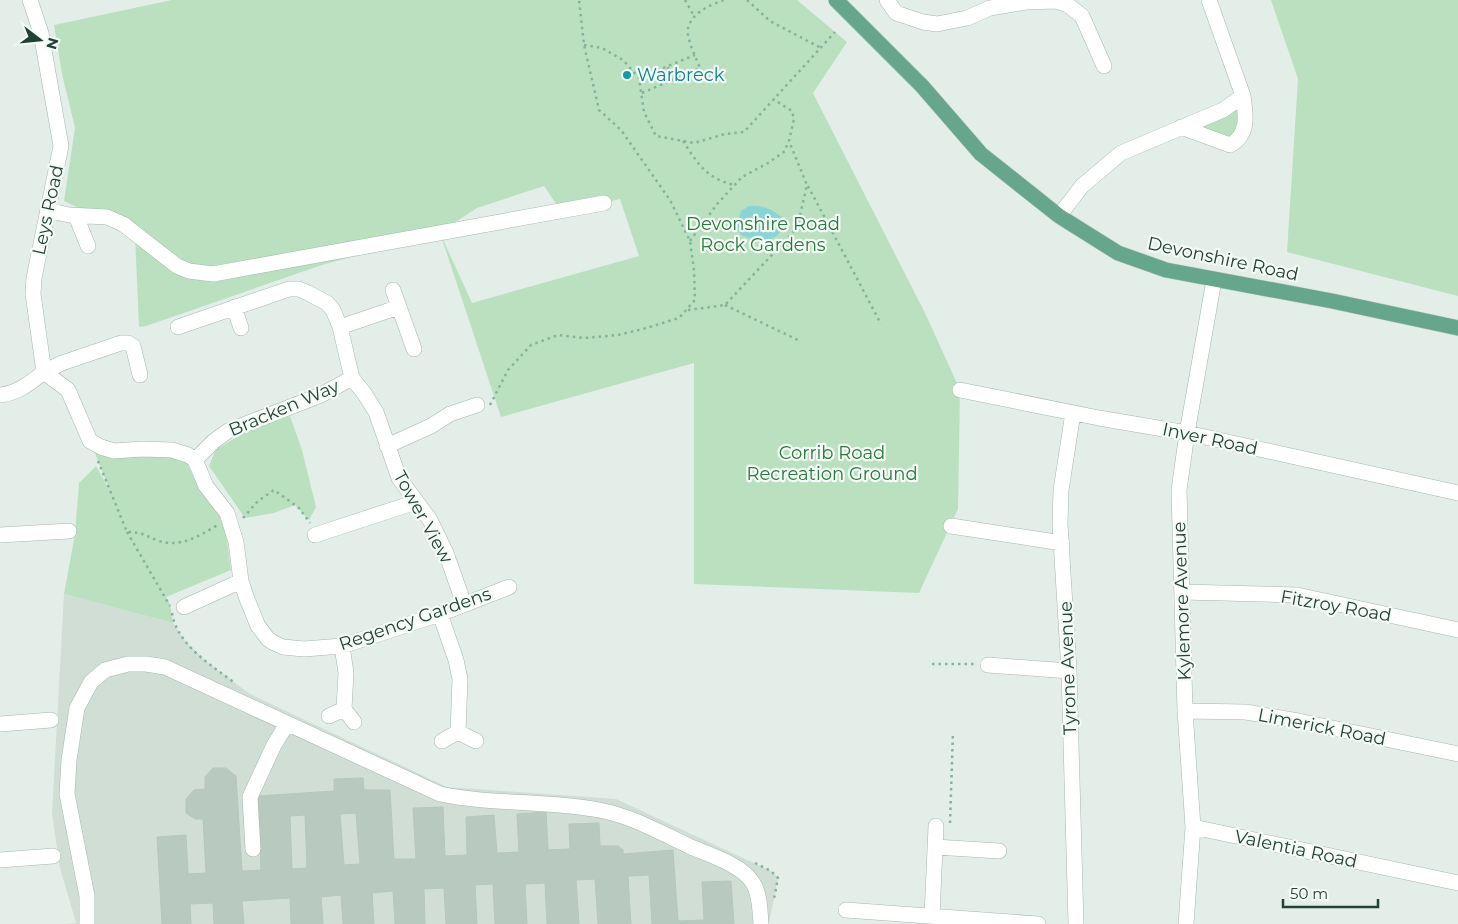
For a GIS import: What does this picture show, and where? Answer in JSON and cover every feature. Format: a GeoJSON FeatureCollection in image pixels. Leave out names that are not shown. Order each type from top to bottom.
{"type":"FeatureCollection","features":[{"type":"Feature","properties":{"kind":"main road","name":"Devonshire Road"},"geometry":{"type":"LineString","coordinates":[[837,0],[922,86],[981,154],[1059,216],[1118,253],[1166,270],[1332,301],[1458,328]]}},
{"type":"Feature","properties":{"kind":"street","name":"Leys Road"},"geometry":{"type":"LineString","coordinates":[[30,0],[41,34],[61,146],[37,261],[33,294],[44,372]]}},
{"type":"Feature","properties":{"kind":"street"},"geometry":{"type":"LineString","coordinates":[[886,0],[896,13],[923,22],[937,24],[967,18],[990,8],[1026,2],[1069,2],[1082,16],[1104,66]]}},
{"type":"Feature","properties":{"kind":"street"},"geometry":{"type":"LineString","coordinates":[[1181,127],[1230,146],[1237,142],[1242,134],[1246,119],[1243,96],[1209,0]]}},
{"type":"Feature","properties":{"kind":"street"},"geometry":{"type":"LineString","coordinates":[[1059,216],[1082,186],[1121,153],[1224,110],[1243,96]]}},
{"type":"Feature","properties":{"kind":"street"},"geometry":{"type":"LineString","coordinates":[[47,210],[76,216],[107,217],[124,224],[177,266],[189,271],[213,274],[604,204]]}},
{"type":"Feature","properties":{"kind":"street"},"geometry":{"type":"LineString","coordinates":[[76,216],[88,246]]}},
{"type":"Feature","properties":{"kind":"street","name":"Kylemore Avenue"},"geometry":{"type":"LineString","coordinates":[[1186,924],[1192,827],[1185,711],[1179,490],[1214,280]]}},
{"type":"Feature","properties":{"kind":"street","name":"Tower View"},"geometry":{"type":"LineString","coordinates":[[178,327],[289,289],[299,290],[327,303],[333,310],[340,327],[352,378],[376,412],[399,478],[430,520],[446,553],[464,604]]}},
{"type":"Feature","properties":{"kind":"street"},"geometry":{"type":"LineString","coordinates":[[393,290],[414,349]]}},
{"type":"Feature","properties":{"kind":"street"},"geometry":{"type":"LineString","coordinates":[[234,307],[241,328]]}},
{"type":"Feature","properties":{"kind":"street"},"geometry":{"type":"LineString","coordinates":[[340,327],[399,307]]}},
{"type":"Feature","properties":{"kind":"street"},"geometry":{"type":"LineString","coordinates":[[0,395],[11,394],[23,389],[44,372],[62,363],[121,343],[128,343],[133,346],[140,375]]}},
{"type":"Feature","properties":{"kind":"street"},"geometry":{"type":"LineString","coordinates":[[44,372],[68,390],[90,441],[114,452],[163,448],[180,451],[195,460]]}},
{"type":"Feature","properties":{"kind":"street","name":"Bracken Way"},"geometry":{"type":"LineString","coordinates":[[195,460],[214,441],[228,431],[321,394],[352,378]]}},
{"type":"Feature","properties":{"kind":"street","name":"Inver Road"},"geometry":{"type":"LineString","coordinates":[[960,390],[1187,433],[1458,493]]}},
{"type":"Feature","properties":{"kind":"street"},"geometry":{"type":"LineString","coordinates":[[387,446],[431,426],[450,414],[483,407]]}},
{"type":"Feature","properties":{"kind":"street","name":"Tyrone Avenue"},"geometry":{"type":"LineString","coordinates":[[1074,413],[1061,490],[1060,524],[1069,671],[1076,924]]}},
{"type":"Feature","properties":{"kind":"street","name":"Regency Gardens"},"geometry":{"type":"LineString","coordinates":[[195,460],[206,486],[227,512],[231,521],[241,580],[258,626],[268,639],[282,647],[304,649],[342,646],[440,614],[509,587]]}},
{"type":"Feature","properties":{"kind":"street"},"geometry":{"type":"LineString","coordinates":[[315,535],[416,502]]}},
{"type":"Feature","properties":{"kind":"street"},"geometry":{"type":"LineString","coordinates":[[951,526],[1062,543]]}},
{"type":"Feature","properties":{"kind":"street"},"geometry":{"type":"LineString","coordinates":[[0,535],[70,531]]}},
{"type":"Feature","properties":{"kind":"street"},"geometry":{"type":"LineString","coordinates":[[184,607],[241,580]]}},
{"type":"Feature","properties":{"kind":"street","name":"Fitzroy Road"},"geometry":{"type":"LineString","coordinates":[[1182,592],[1297,595],[1458,630]]}},
{"type":"Feature","properties":{"kind":"street"},"geometry":{"type":"LineString","coordinates":[[440,614],[459,674],[458,732]]}},
{"type":"Feature","properties":{"kind":"street"},"geometry":{"type":"LineString","coordinates":[[342,646],[346,672],[344,709],[354,722]]}},
{"type":"Feature","properties":{"kind":"street"},"geometry":{"type":"LineString","coordinates":[[87,924],[87,896],[67,794],[69,760],[77,708],[91,682],[105,670],[128,664],[165,667],[440,794],[468,799],[570,806],[600,810],[628,818],[738,868],[753,883],[759,902],[761,924]]}},
{"type":"Feature","properties":{"kind":"street"},"geometry":{"type":"LineString","coordinates":[[988,665],[1069,671]]}},
{"type":"Feature","properties":{"kind":"street"},"geometry":{"type":"LineString","coordinates":[[329,716],[344,709]]}},
{"type":"Feature","properties":{"kind":"street","name":"Limerick Road"},"geometry":{"type":"LineString","coordinates":[[1185,711],[1246,712],[1458,754]]}},
{"type":"Feature","properties":{"kind":"street"},"geometry":{"type":"LineString","coordinates":[[0,724],[51,720]]}},
{"type":"Feature","properties":{"kind":"street"},"geometry":{"type":"LineString","coordinates":[[253,849],[250,797],[274,745],[287,724]]}},
{"type":"Feature","properties":{"kind":"street"},"geometry":{"type":"LineString","coordinates":[[442,741],[458,732]]}},
{"type":"Feature","properties":{"kind":"street"},"geometry":{"type":"LineString","coordinates":[[458,732],[476,741]]}},
{"type":"Feature","properties":{"kind":"street"},"geometry":{"type":"LineString","coordinates":[[932,916],[936,826]]}},
{"type":"Feature","properties":{"kind":"street","name":"Valentia Road"},"geometry":{"type":"LineString","coordinates":[[1192,827],[1458,884]]}},
{"type":"Feature","properties":{"kind":"street"},"geometry":{"type":"LineString","coordinates":[[935,847],[998,851]]}},
{"type":"Feature","properties":{"kind":"street"},"geometry":{"type":"LineString","coordinates":[[0,860],[53,856]]}},
{"type":"Feature","properties":{"kind":"street"},"geometry":{"type":"LineString","coordinates":[[846,910],[1038,924]]}},
{"type":"Feature","properties":{"kind":"path"},"geometry":{"type":"LineString","coordinates":[[483,407],[508,370],[532,345],[558,335],[584,338],[618,335],[643,329],[679,318],[695,300],[694,270],[690,241],[670,200],[621,130],[599,110],[584,45],[579,0]]}},
{"type":"Feature","properties":{"kind":"path"},"geometry":{"type":"LineString","coordinates":[[685,0],[694,16]]}},
{"type":"Feature","properties":{"kind":"path"},"geometry":{"type":"LineString","coordinates":[[642,93],[700,68],[688,33],[694,16],[712,4],[724,0]]}},
{"type":"Feature","properties":{"kind":"path"},"geometry":{"type":"LineString","coordinates":[[747,0],[770,21],[821,48]]}},
{"type":"Feature","properties":{"kind":"path"},"geometry":{"type":"LineString","coordinates":[[584,45],[602,48],[623,60],[639,78],[644,112],[656,136],[694,143],[725,134],[744,132],[835,32]]}},
{"type":"Feature","properties":{"kind":"path"},"geometry":{"type":"LineString","coordinates":[[639,78],[695,55]]}},
{"type":"Feature","properties":{"kind":"path"},"geometry":{"type":"LineString","coordinates":[[668,67],[670,81]]}},
{"type":"Feature","properties":{"kind":"path"},"geometry":{"type":"LineString","coordinates":[[690,241],[718,203],[742,177],[785,151],[794,119],[792,111],[773,99]]}},
{"type":"Feature","properties":{"kind":"path"},"geometry":{"type":"LineString","coordinates":[[683,141],[701,168],[722,182],[734,185]]}},
{"type":"Feature","properties":{"kind":"path"},"geometry":{"type":"LineString","coordinates":[[788,141],[807,185],[881,324]]}},
{"type":"Feature","properties":{"kind":"path"},"geometry":{"type":"LineString","coordinates":[[725,305],[797,228],[807,185]]}},
{"type":"Feature","properties":{"kind":"path"},"geometry":{"type":"LineString","coordinates":[[686,310],[725,305],[800,341]]}},
{"type":"Feature","properties":{"kind":"path"},"geometry":{"type":"LineString","coordinates":[[90,441],[127,532],[141,532],[158,541],[185,543],[220,524],[245,518],[258,501],[274,490],[299,508],[309,520],[315,535]]}},
{"type":"Feature","properties":{"kind":"path"},"geometry":{"type":"LineString","coordinates":[[932,664],[988,665]]}},
{"type":"Feature","properties":{"kind":"path"},"geometry":{"type":"LineString","coordinates":[[936,826],[950,824],[953,732]]}},
{"type":"Feature","properties":{"kind":"shaded area"},"geometry":{"type":"Polygon","coordinates":[[[64,594],[173,623],[186,642],[208,663],[250,694],[447,787],[616,799],[771,871],[778,878],[769,924],[63,924],[76,923],[60,868],[52,814],[64,594]]]}},
{"type":"Feature","properties":{"kind":"green space"},"geometry":{"type":"Polygon","coordinates":[[[172,0],[797,0],[847,42],[813,93],[926,315],[960,390],[958,509],[919,593],[694,584],[694,363],[501,417],[440,233],[472,303],[639,256],[620,199],[561,211],[544,186],[477,208],[451,225],[402,243],[322,265],[139,327],[135,235],[64,201],[75,128],[62,74],[54,25],[172,0]]]}},
{"type":"Feature","properties":{"kind":"green space"},"geometry":{"type":"Polygon","coordinates":[[[1271,0],[1458,0],[1458,296],[1287,252],[1298,79],[1271,0]]]}},
{"type":"Feature","properties":{"kind":"green space"},"geometry":{"type":"Polygon","coordinates":[[[1243,96],[1237,142],[1181,127],[1243,96]]]}},
{"type":"Feature","properties":{"kind":"green space"},"geometry":{"type":"Polygon","coordinates":[[[290,416],[302,450],[316,507],[309,520],[295,505],[274,513],[245,518],[209,466],[216,449],[248,431],[290,416]]]}},
{"type":"Feature","properties":{"kind":"green space"},"geometry":{"type":"Polygon","coordinates":[[[94,451],[172,456],[187,463],[200,491],[219,510],[225,526],[231,570],[166,597],[170,604],[173,623],[64,594],[75,534],[79,483],[96,466],[110,491],[94,451]]]}},
{"type":"Feature","properties":{"kind":"water"},"geometry":{"type":"Polygon","coordinates":[[[749,206],[767,208],[784,219],[782,229],[778,235],[762,243],[741,235],[736,228],[741,211],[749,206]]]}},
{"type":"Feature","properties":{"kind":"building"},"geometry":{"type":"Polygon","coordinates":[[[213,768],[226,768],[236,776],[242,871],[261,870],[258,796],[334,791],[334,779],[363,778],[364,790],[390,790],[394,859],[416,859],[413,808],[443,807],[445,856],[467,855],[466,817],[494,815],[497,853],[519,852],[517,814],[546,812],[548,850],[570,849],[569,824],[599,823],[600,846],[618,846],[623,850],[623,854],[673,850],[678,921],[704,920],[702,882],[731,881],[734,924],[652,924],[649,875],[628,876],[631,924],[598,924],[595,879],[576,880],[579,924],[547,924],[545,883],[525,884],[527,924],[495,924],[493,884],[475,885],[477,924],[446,924],[444,888],[424,889],[425,924],[395,924],[393,891],[372,893],[374,924],[343,924],[341,895],[321,897],[323,924],[291,924],[290,898],[242,901],[244,924],[214,924],[213,903],[190,904],[191,924],[162,924],[157,837],[186,835],[188,874],[206,873],[203,819],[195,819],[186,813],[186,799],[194,790],[205,789],[205,777],[213,768]],[[356,813],[340,814],[344,865],[360,864],[356,813]],[[305,815],[290,816],[292,869],[307,868],[305,815]]]}},
{"type":"Feature","properties":{"kind":"place","name":"Warbreck"},"geometry":{"type":"Point","coordinates":[627,75]}},
{"type":"Feature","properties":{"kind":"park label","name":"Devonshire Road Rock Gardens"},"geometry":{"type":"Point","coordinates":[763,234]}},
{"type":"Feature","properties":{"kind":"park label","name":"Corrib Road Recreation Ground"},"geometry":{"type":"Point","coordinates":[832,463]}}]}
